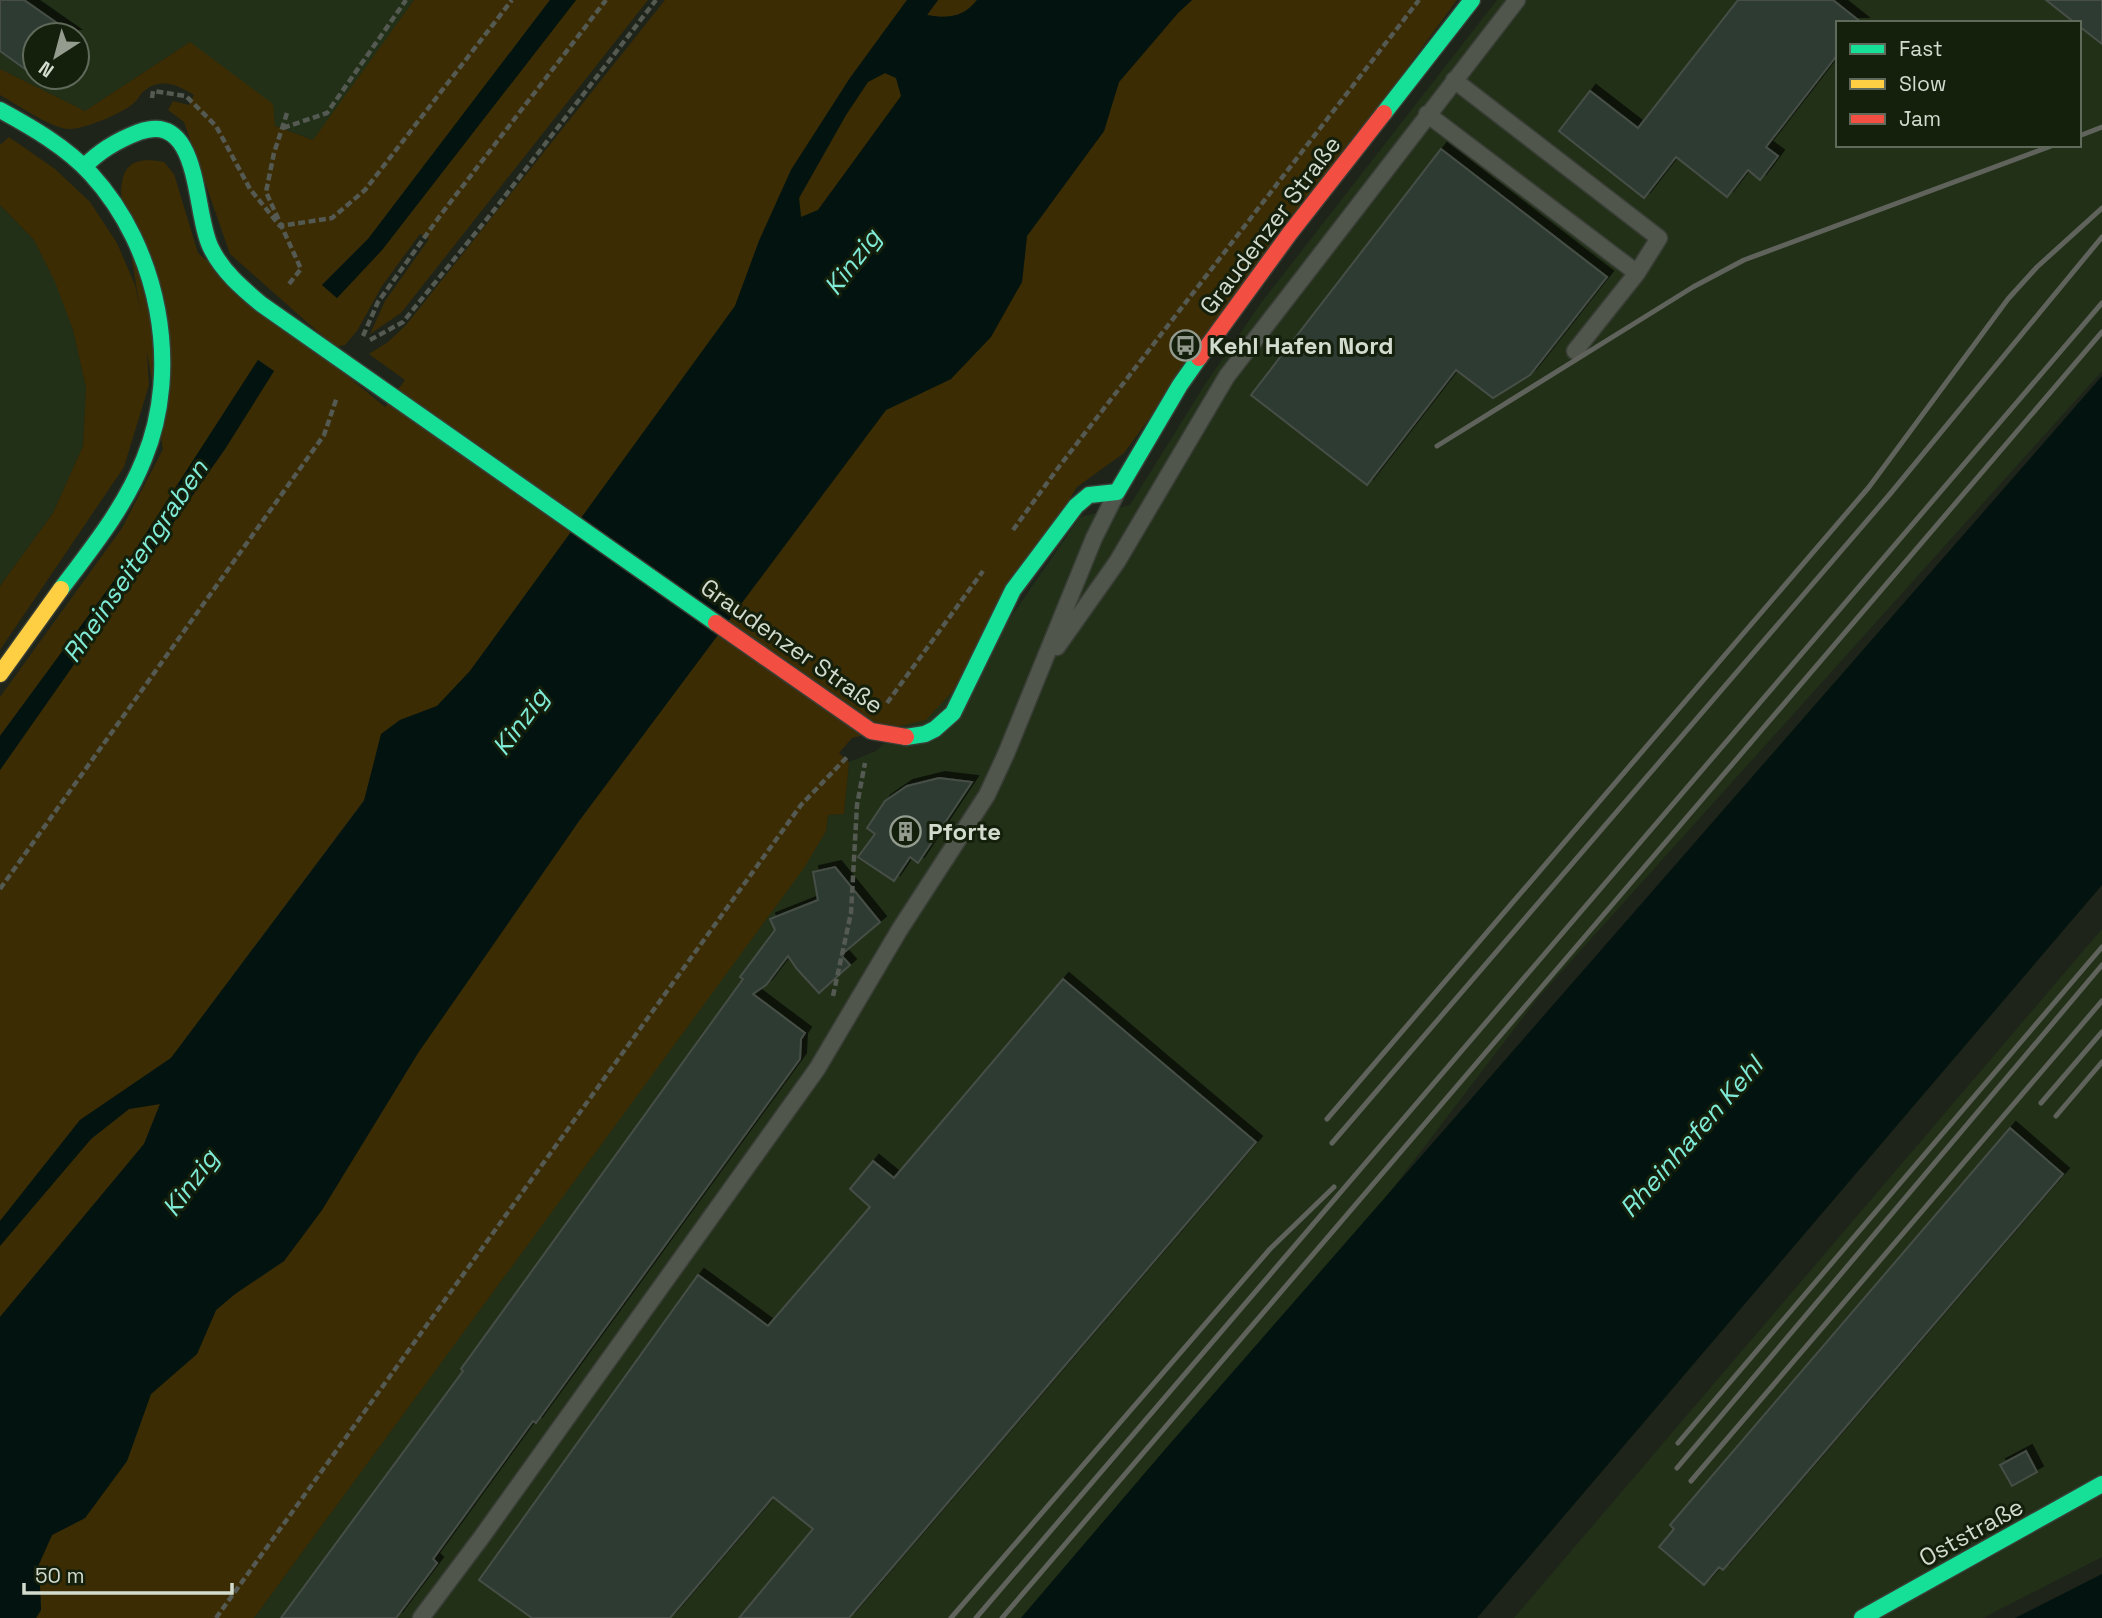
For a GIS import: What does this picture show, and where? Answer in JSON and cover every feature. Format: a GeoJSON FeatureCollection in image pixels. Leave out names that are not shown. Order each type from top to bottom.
{"type":"FeatureCollection","features":[{"type":"Feature","properties":{"kind":"street","name":"Graudenzer Straße"},"geometry":{"type":"LineString","coordinates":[[84,167],[95,154],[146,129],[164,131],[175,136],[183,143],[188,155],[201,225],[212,249],[240,286],[261,304],[866,727],[898,738],[914,737],[933,731],[944,723],[960,701],[988,637],[1013,590],[1076,506],[1089,495],[1117,492],[1186,376],[1290,233],[1472,0]]}},
{"type":"Feature","properties":{"kind":"street"},"geometry":{"type":"LineString","coordinates":[[0,110],[43,135],[84,167],[101,186],[121,216],[148,271],[161,319],[164,347],[162,389],[146,455],[132,485],[109,524],[0,674]]}},
{"type":"Feature","properties":{"kind":"street","name":"Oststraße"},"geometry":{"type":"LineString","coordinates":[[1862,1618],[2102,1485]]}},
{"type":"Feature","properties":{"kind":"lane"},"geometry":{"type":"LineString","coordinates":[[1041,668],[1117,562],[1227,376],[1517,0]]}},
{"type":"Feature","properties":{"kind":"lane"},"geometry":{"type":"LineString","coordinates":[[1454,80],[1659,238],[1637,273],[1575,351]]}},
{"type":"Feature","properties":{"kind":"lane"},"geometry":{"type":"LineString","coordinates":[[1427,114],[1637,273]]}},
{"type":"Feature","properties":{"kind":"lane"},"geometry":{"type":"LineString","coordinates":[[421,1618],[554,1438],[817,1069],[900,929],[987,795],[1094,538],[1117,492]]}},
{"type":"Feature","properties":{"kind":"path"},"geometry":{"type":"LineString","coordinates":[[282,128],[327,113],[407,0]]}},
{"type":"Feature","properties":{"kind":"path"},"geometry":{"type":"LineString","coordinates":[[281,226],[332,218],[365,190],[512,0]]}},
{"type":"Feature","properties":{"kind":"path"},"geometry":{"type":"LineString","coordinates":[[0,889],[324,435],[348,364],[378,302],[442,213],[606,0]]}},
{"type":"Feature","properties":{"kind":"path"},"geometry":{"type":"LineString","coordinates":[[357,348],[403,321],[495,209],[656,0]]}},
{"type":"Feature","properties":{"kind":"path"},"geometry":{"type":"LineString","coordinates":[[1010,534],[1419,0]]}},
{"type":"Feature","properties":{"kind":"path"},"geometry":{"type":"LineString","coordinates":[[287,113],[266,192],[301,269],[289,284]]}},
{"type":"Feature","properties":{"kind":"path"},"geometry":{"type":"LineString","coordinates":[[880,712],[985,568]]}},
{"type":"Feature","properties":{"kind":"path"},"geometry":{"type":"LineString","coordinates":[[831,1004],[851,914],[857,805],[866,727]]}},
{"type":"Feature","properties":{"kind":"path"},"geometry":{"type":"LineString","coordinates":[[216,1618],[801,806],[866,727]]}},
{"type":"Feature","properties":{"kind":"shaded area"},"geometry":{"type":"Polygon","coordinates":[[[0,0],[414,0],[314,140],[275,126],[190,42],[85,111],[45,91],[91,91],[91,21],[21,21],[21,79],[0,69],[0,0]]]}},
{"type":"Feature","properties":{"kind":"shaded area"},"geometry":{"type":"Polygon","coordinates":[[[414,0],[550,0],[368,239],[322,285],[337,298],[382,250],[576,0],[648,0],[401,313],[370,334],[385,301],[429,239],[420,234],[382,286],[357,331],[345,345],[335,347],[230,254],[184,122],[168,110],[173,101],[189,105],[194,95],[176,86],[157,84],[144,91],[129,107],[93,124],[68,129],[43,120],[0,95],[0,69],[21,79],[21,91],[45,91],[85,111],[190,42],[273,104],[275,126],[313,140],[414,0]]]}},
{"type":"Feature","properties":{"kind":"shaded area"},"geometry":{"type":"Polygon","coordinates":[[[665,0],[907,0],[850,78],[791,170],[759,241],[735,306],[470,671],[437,706],[400,720],[382,734],[364,800],[171,1058],[80,1120],[0,1221],[0,770],[225,449],[274,371],[258,360],[125,566],[0,736],[0,697],[122,528],[163,449],[121,193],[124,174],[138,161],[164,162],[174,174],[198,253],[385,407],[405,380],[369,354],[388,342],[406,325],[665,0]]]}},
{"type":"Feature","properties":{"kind":"shaded area"},"geometry":{"type":"Polygon","coordinates":[[[938,0],[977,0],[967,10],[955,15],[927,15],[938,0]]]}},
{"type":"Feature","properties":{"kind":"shaded area"},"geometry":{"type":"Polygon","coordinates":[[[1192,0],[1457,0],[1124,453],[1077,487],[952,692],[926,720],[852,738],[839,753],[849,762],[844,814],[828,815],[826,831],[804,868],[254,1618],[36,1618],[41,1610],[39,1564],[52,1535],[85,1518],[127,1461],[151,1394],[197,1354],[216,1310],[284,1261],[322,1210],[418,1053],[579,821],[886,410],[951,379],[1022,282],[1027,236],[1104,131],[1119,82],[1192,0]]]}},
{"type":"Feature","properties":{"kind":"shaded area"},"geometry":{"type":"Polygon","coordinates":[[[1497,0],[2102,0],[2102,371],[1537,999],[1380,1205],[1021,1618],[254,1618],[803,868],[826,831],[828,815],[844,814],[849,762],[876,751],[1002,630],[1080,517],[1130,505],[1204,386],[1261,303],[1497,0]]]}},
{"type":"Feature","properties":{"kind":"shaded area"},"geometry":{"type":"Polygon","coordinates":[[[885,73],[896,78],[902,96],[818,210],[801,218],[799,198],[846,115],[867,82],[885,73]]]}},
{"type":"Feature","properties":{"kind":"shaded area"},"geometry":{"type":"Polygon","coordinates":[[[9,137],[55,169],[90,202],[117,243],[135,285],[146,338],[149,385],[124,467],[0,650],[0,586],[53,513],[83,446],[86,388],[73,330],[55,282],[34,240],[0,205],[0,145],[9,137]]]}},
{"type":"Feature","properties":{"kind":"shaded area"},"geometry":{"type":"Polygon","coordinates":[[[0,205],[34,240],[56,282],[73,330],[86,388],[83,446],[53,513],[0,586],[0,205]]]}},
{"type":"Feature","properties":{"kind":"shaded area"},"geometry":{"type":"Polygon","coordinates":[[[2102,929],[2102,1557],[1983,1618],[1514,1618],[2102,929]]]}},
{"type":"Feature","properties":{"kind":"shaded area"},"geometry":{"type":"Polygon","coordinates":[[[160,1104],[144,1144],[0,1317],[0,1246],[6,1237],[91,1139],[129,1109],[160,1104]]]}},
{"type":"Feature","properties":{"kind":"water"},"geometry":{"type":"Polygon","coordinates":[[[550,0],[576,0],[382,250],[337,298],[322,285],[368,239],[550,0]]]}},
{"type":"Feature","properties":{"kind":"water","name":"Kinzig"},"geometry":{"type":"Polygon","coordinates":[[[907,0],[938,0],[927,15],[942,17],[961,13],[977,0],[1192,0],[1119,82],[1104,131],[1027,236],[1022,282],[991,337],[951,379],[886,410],[579,821],[418,1053],[322,1210],[284,1261],[216,1310],[197,1354],[151,1394],[127,1461],[85,1518],[52,1535],[39,1564],[41,1610],[36,1618],[0,1618],[0,1317],[144,1144],[160,1104],[129,1109],[91,1139],[0,1246],[0,1221],[80,1120],[171,1058],[364,801],[381,734],[400,720],[437,706],[470,671],[735,306],[759,241],[791,170],[850,78],[907,0]],[[885,73],[868,82],[799,198],[801,217],[818,210],[901,96],[896,78],[885,73]]]}},
{"type":"Feature","properties":{"kind":"water","name":"Rheinseitengraben"},"geometry":{"type":"Polygon","coordinates":[[[258,360],[274,371],[225,449],[0,770],[0,736],[125,566],[258,360]]]}},
{"type":"Feature","properties":{"kind":"water","name":"Rheinhafen Kehl"},"geometry":{"type":"Polygon","coordinates":[[[2102,376],[2102,885],[1477,1618],[1021,1618],[1162,1453],[2102,376]]]}},
{"type":"Feature","properties":{"kind":"water"},"geometry":{"type":"Polygon","coordinates":[[[2102,1574],[2102,1618],[2015,1618],[2102,1574]]]}},
{"type":"Feature","properties":{"kind":"building"},"geometry":{"type":"Polygon","coordinates":[[[0,0],[24,0],[54,21],[21,21],[21,66],[0,51],[0,0]]]}},
{"type":"Feature","properties":{"kind":"building"},"geometry":{"type":"Polygon","coordinates":[[[1738,0],[1833,0],[1859,21],[1836,21],[1836,57],[1766,147],[1778,156],[1760,180],[1748,170],[1727,197],[1676,157],[1644,198],[1559,131],[1590,91],[1638,128],[1738,0]]]}},
{"type":"Feature","properties":{"kind":"building"},"geometry":{"type":"Polygon","coordinates":[[[2046,0],[2102,0],[2102,44],[2081,28],[2081,21],[2072,21],[2046,0]]]}},
{"type":"Feature","properties":{"kind":"building"},"geometry":{"type":"Polygon","coordinates":[[[1441,149],[1607,277],[1530,375],[1493,398],[1456,370],[1367,485],[1251,395],[1441,149]]]}},
{"type":"Feature","properties":{"kind":"building","name":"Pforte"},"geometry":{"type":"Polygon","coordinates":[[[939,778],[972,782],[918,863],[910,857],[894,881],[858,857],[875,834],[867,828],[885,801],[907,786],[939,778]]]}},
{"type":"Feature","properties":{"kind":"building"},"geometry":{"type":"Polygon","coordinates":[[[835,867],[880,922],[841,955],[850,965],[819,993],[788,956],[766,985],[753,994],[805,1033],[801,1039],[800,1059],[536,1423],[533,1421],[433,1559],[437,1563],[396,1618],[281,1618],[463,1371],[461,1369],[743,979],[740,977],[775,930],[770,919],[818,900],[813,872],[835,867]]]}},
{"type":"Feature","properties":{"kind":"building"},"geometry":{"type":"Polygon","coordinates":[[[1063,979],[1256,1142],[849,1618],[739,1618],[813,1529],[773,1497],[670,1618],[532,1618],[479,1580],[698,1275],[768,1326],[870,1207],[850,1189],[873,1161],[894,1178],[1063,979]]]}},
{"type":"Feature","properties":{"kind":"building"},"geometry":{"type":"Polygon","coordinates":[[[2010,1128],[2063,1174],[1723,1570],[1719,1567],[1704,1585],[1659,1547],[1674,1529],[1670,1525],[2010,1128]]]}},
{"type":"Feature","properties":{"kind":"building"},"geometry":{"type":"Polygon","coordinates":[[[2026,1451],[2037,1472],[2012,1486],[2000,1465],[2026,1451]]]}},
{"type":"Feature","properties":{"kind":"railway"},"geometry":{"type":"LineString","coordinates":[[2081,135],[2102,127]]}},
{"type":"Feature","properties":{"kind":"railway"},"geometry":{"type":"LineString","coordinates":[[1437,446],[1693,287],[1744,260],[2049,147]]}},
{"type":"Feature","properties":{"kind":"railway"},"geometry":{"type":"LineString","coordinates":[[1327,1119],[1869,487],[2008,299],[2037,267],[2102,208]]}},
{"type":"Feature","properties":{"kind":"railway"},"geometry":{"type":"LineString","coordinates":[[1332,1143],[1890,494],[2102,237]]}},
{"type":"Feature","properties":{"kind":"railway"},"geometry":{"type":"LineString","coordinates":[[976,1618],[2102,303]]}},
{"type":"Feature","properties":{"kind":"railway"},"geometry":{"type":"LineString","coordinates":[[1002,1618],[2102,332]]}},
{"type":"Feature","properties":{"kind":"railway"},"geometry":{"type":"LineString","coordinates":[[1678,1443],[2102,947]]}},
{"type":"Feature","properties":{"kind":"railway"},"geometry":{"type":"LineString","coordinates":[[1677,1468],[2102,965]]}},
{"type":"Feature","properties":{"kind":"railway"},"geometry":{"type":"LineString","coordinates":[[1691,1481],[2102,1001]]}},
{"type":"Feature","properties":{"kind":"railway"},"geometry":{"type":"LineString","coordinates":[[2041,1103],[2102,1032]]}},
{"type":"Feature","properties":{"kind":"railway"},"geometry":{"type":"LineString","coordinates":[[2056,1116],[2102,1062]]}},
{"type":"Feature","properties":{"kind":"railway"},"geometry":{"type":"LineString","coordinates":[[951,1618],[1270,1249],[1334,1187]]}},
{"type":"Feature","properties":{"kind":"traffic: fast"},"geometry":{"type":"LineString","coordinates":[[1384,113],[1472,0]]}},
{"type":"Feature","properties":{"kind":"traffic: fast"},"geometry":{"type":"LineString","coordinates":[[0,110],[37,131],[81,164],[114,204],[133,237],[148,272],[162,348],[161,386],[155,423],[144,459],[118,510],[61,589]]}},
{"type":"Feature","properties":{"kind":"traffic: fast"},"geometry":{"type":"LineString","coordinates":[[84,167],[109,146],[139,132],[159,129],[174,136],[185,150],[192,169],[211,248],[227,272],[247,292],[716,623]]}},
{"type":"Feature","properties":{"kind":"traffic: fast"},"geometry":{"type":"LineString","coordinates":[[906,737],[925,734],[935,729],[953,713],[1013,590],[1076,506],[1089,495],[1117,492],[1180,385],[1199,358]]}},
{"type":"Feature","properties":{"kind":"traffic: fast"},"geometry":{"type":"LineString","coordinates":[[1862,1618],[2102,1484]]}},
{"type":"Feature","properties":{"kind":"traffic: slow"},"geometry":{"type":"LineString","coordinates":[[0,674],[61,589]]}},
{"type":"Feature","properties":{"kind":"traffic: jam"},"geometry":{"type":"LineString","coordinates":[[1199,358],[1290,233],[1384,113]]}},
{"type":"Feature","properties":{"kind":"traffic: jam"},"geometry":{"type":"LineString","coordinates":[[716,623],[871,731],[906,737]]}},
{"type":"Feature","properties":{"kind":"place","name":"Kehl Hafen Nord"},"geometry":{"type":"Point","coordinates":[1186,345]}},
{"type":"Feature","properties":{"kind":"place","name":"Pforte"},"geometry":{"type":"Point","coordinates":[905,831]}}]}
